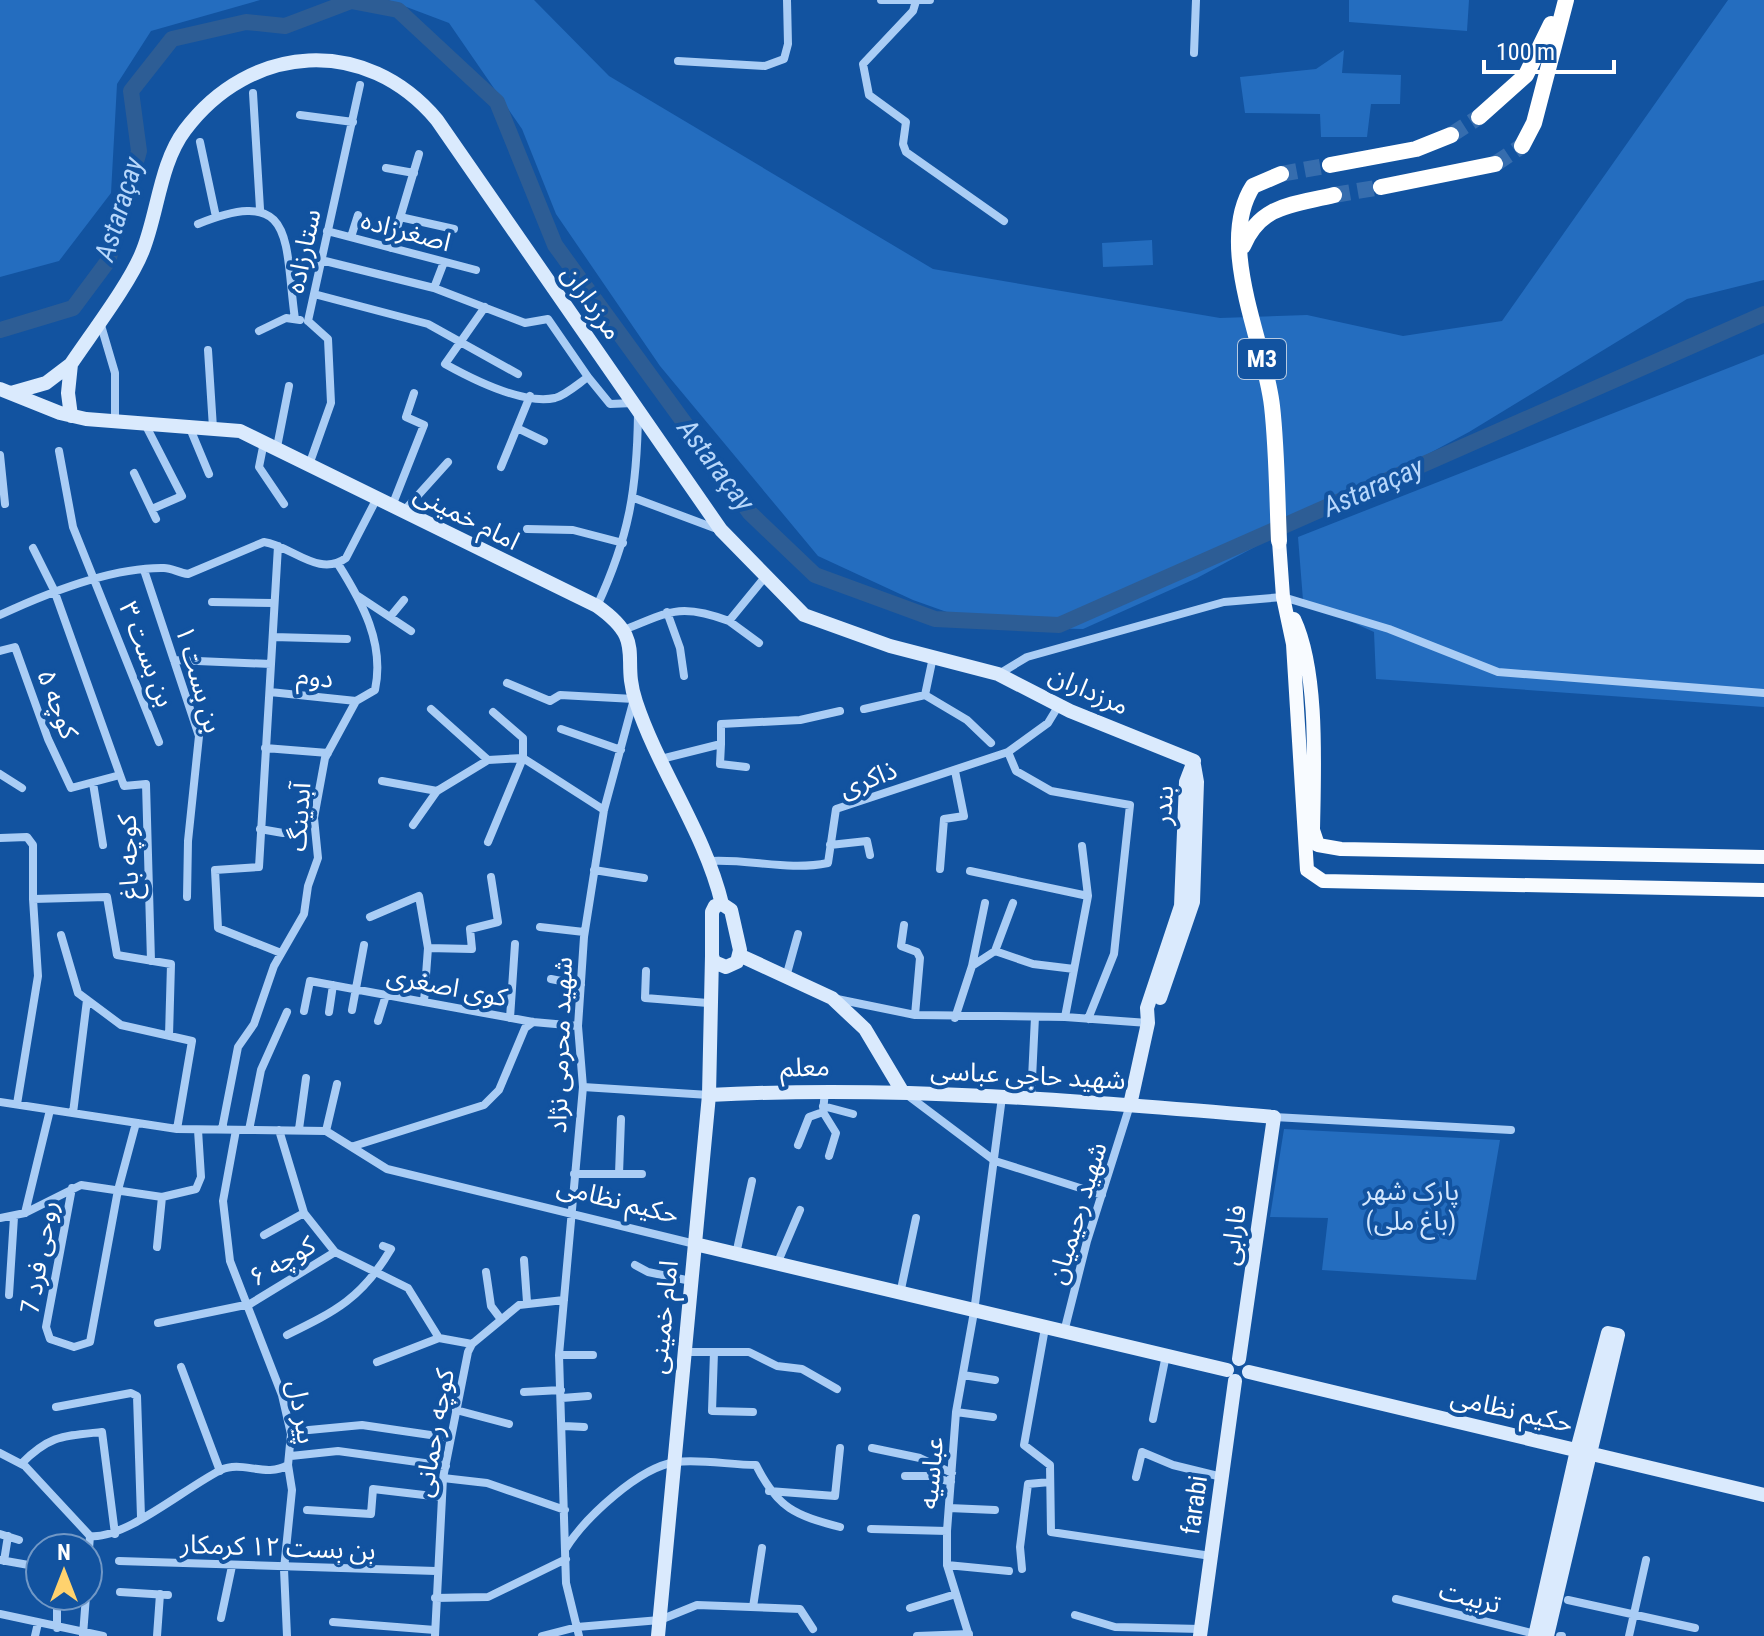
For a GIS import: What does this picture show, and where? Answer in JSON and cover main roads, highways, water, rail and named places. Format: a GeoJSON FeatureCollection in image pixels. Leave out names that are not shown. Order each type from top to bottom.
{"type":"FeatureCollection","features":[{"type":"Feature","properties":{"kind":"highway"},"geometry":{"type":"LineString","coordinates":[[1479,117],[1526,75],[1563,0]]}},
{"type":"Feature","properties":{"kind":"highway"},"geometry":{"type":"LineString","coordinates":[[1522,146],[1534,123],[1563,0]]}},
{"type":"Feature","properties":{"kind":"highway"},"geometry":{"type":"LineString","coordinates":[[1330,165],[1416,149],[1451,135]]}},
{"type":"Feature","properties":{"kind":"highway"},"geometry":{"type":"LineString","coordinates":[[1381,187],[1495,164]]}},
{"type":"Feature","properties":{"kind":"highway","name":"M3"},"geometry":{"type":"LineString","coordinates":[[1279,541],[1272,405],[1240,251],[1241,212],[1247,196],[1262,180],[1281,174]]}},
{"type":"Feature","properties":{"kind":"highway"},"geometry":{"type":"LineString","coordinates":[[1240,251],[1256,220],[1269,212],[1334,195]]}},
{"type":"Feature","properties":{"kind":"main road"},"geometry":{"type":"LineString","coordinates":[[1279,541],[1283,597],[1293,644],[1307,870],[1323,881],[1764,890]]}},
{"type":"Feature","properties":{"kind":"main road"},"geometry":{"type":"LineString","coordinates":[[1283,597],[1303,639],[1314,774],[1313,830],[1318,845],[1341,849],[1764,857]]}},
{"type":"Feature","properties":{"kind":"waterway","name":"Astaraçay"},"geometry":{"type":"LineString","coordinates":[[0,330],[73,308],[108,261],[139,151],[131,91],[172,39],[246,22],[285,26],[351,1],[398,10],[497,102],[555,245],[750,513],[815,575],[935,619],[1059,625],[1764,314]]}},
{"type":"Feature","properties":{"kind":"tunnel"},"geometry":{"type":"LineString","coordinates":[[1451,135],[1479,117]]}},
{"type":"Feature","properties":{"kind":"tunnel"},"geometry":{"type":"LineString","coordinates":[[1495,164],[1522,146]]}},
{"type":"Feature","properties":{"kind":"tunnel"},"geometry":{"type":"LineString","coordinates":[[1281,174],[1330,165]]}},
{"type":"Feature","properties":{"kind":"tunnel"},"geometry":{"type":"LineString","coordinates":[[1334,195],[1381,187]]}},
{"type":"Feature","properties":{"kind":"park label","name":"پارک شهر (باغ ملی)"},"geometry":{"type":"Point","coordinates":[1411,1206]}}]}
